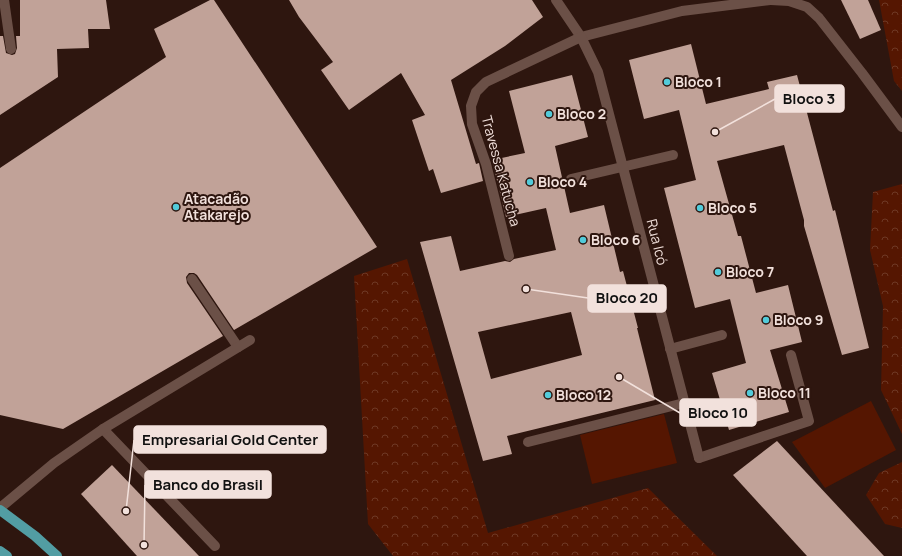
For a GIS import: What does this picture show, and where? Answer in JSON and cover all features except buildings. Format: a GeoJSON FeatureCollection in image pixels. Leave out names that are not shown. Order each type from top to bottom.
{"type":"FeatureCollection","features":[{"type":"Feature","properties":{"kind":"main road"},"geometry":{"type":"LineString","coordinates":[[0,509],[35,536],[57,556]]}},
{"type":"Feature","properties":{"kind":"main road"},"geometry":{"type":"LineString","coordinates":[[0,550],[7,556]]}},
{"type":"Feature","properties":{"kind":"street"},"geometry":{"type":"LineString","coordinates":[[4,0],[11,49]]}},
{"type":"Feature","properties":{"kind":"street","name":"Rua Icó"},"geometry":{"type":"LineString","coordinates":[[556,0],[581,37],[598,72],[698,458],[809,420],[791,356]]}},
{"type":"Feature","properties":{"kind":"street","name":"Travessa Katucha"},"geometry":{"type":"LineString","coordinates":[[509,256],[486,164],[472,124],[471,106],[476,92],[486,82],[581,37],[682,11],[771,0],[789,1],[806,7],[819,18],[902,127]]}},
{"type":"Feature","properties":{"kind":"street"},"geometry":{"type":"LineString","coordinates":[[570,179],[673,155]]}},
{"type":"Feature","properties":{"kind":"street"},"geometry":{"type":"LineString","coordinates":[[192,279],[238,347]]}},
{"type":"Feature","properties":{"kind":"street"},"geometry":{"type":"LineString","coordinates":[[670,349],[722,335]]}},
{"type":"Feature","properties":{"kind":"street"},"geometry":{"type":"LineString","coordinates":[[0,509],[54,463],[103,428],[250,340]]}},
{"type":"Feature","properties":{"kind":"street"},"geometry":{"type":"LineString","coordinates":[[528,442],[684,403]]}},
{"type":"Feature","properties":{"kind":"street"},"geometry":{"type":"LineString","coordinates":[[103,428],[215,546]]}},
{"type":"Feature","properties":{"kind":"green space"},"geometry":{"type":"Polygon","coordinates":[[[879,0],[902,0],[902,91],[894,81],[879,0]]]}},
{"type":"Feature","properties":{"kind":"green space"},"geometry":{"type":"Polygon","coordinates":[[[902,184],[902,434],[881,390],[883,306],[870,250],[873,192],[902,184]]]}},
{"type":"Feature","properties":{"kind":"green space"},"geometry":{"type":"Polygon","coordinates":[[[407,259],[488,533],[648,488],[717,556],[393,556],[368,524],[354,276],[407,259]]]}},
{"type":"Feature","properties":{"kind":"green space"},"geometry":{"type":"Polygon","coordinates":[[[871,401],[896,450],[825,488],[792,442],[871,401]]]}},
{"type":"Feature","properties":{"kind":"green space"},"geometry":{"type":"Polygon","coordinates":[[[664,414],[677,463],[592,484],[580,435],[664,414]]]}},
{"type":"Feature","properties":{"kind":"green space"},"geometry":{"type":"Polygon","coordinates":[[[902,462],[902,528],[885,524],[866,495],[879,473],[902,462]]]}},
{"type":"Feature","properties":{"kind":"place","name":"Bloco 1"},"geometry":{"type":"Point","coordinates":[667,82]}},
{"type":"Feature","properties":{"kind":"place","name":"Bloco 2"},"geometry":{"type":"Point","coordinates":[549,114]}},
{"type":"Feature","properties":{"kind":"place","name":"Bloco 3"},"geometry":{"type":"Point","coordinates":[715,132]}},
{"type":"Feature","properties":{"kind":"place","name":"Bloco 4"},"geometry":{"type":"Point","coordinates":[530,182]}},
{"type":"Feature","properties":{"kind":"place","name":"Atacadão Atakarejo"},"geometry":{"type":"Point","coordinates":[176,207]}},
{"type":"Feature","properties":{"kind":"place","name":"Bloco 5"},"geometry":{"type":"Point","coordinates":[700,208]}},
{"type":"Feature","properties":{"kind":"place","name":"Bloco 6"},"geometry":{"type":"Point","coordinates":[583,240]}},
{"type":"Feature","properties":{"kind":"place","name":"Bloco 7"},"geometry":{"type":"Point","coordinates":[718,272]}},
{"type":"Feature","properties":{"kind":"place","name":"Bloco 20"},"geometry":{"type":"Point","coordinates":[526,289]}},
{"type":"Feature","properties":{"kind":"place","name":"Bloco 9"},"geometry":{"type":"Point","coordinates":[766,320]}},
{"type":"Feature","properties":{"kind":"place","name":"Bloco 10"},"geometry":{"type":"Point","coordinates":[619,377]}},
{"type":"Feature","properties":{"kind":"place","name":"Bloco 11"},"geometry":{"type":"Point","coordinates":[750,393]}},
{"type":"Feature","properties":{"kind":"place","name":"Bloco 12"},"geometry":{"type":"Point","coordinates":[548,395]}},
{"type":"Feature","properties":{"kind":"place","name":"Empresarial Gold Center"},"geometry":{"type":"Point","coordinates":[126,511]}},
{"type":"Feature","properties":{"kind":"place","name":"Banco do Brasil"},"geometry":{"type":"Point","coordinates":[144,545]}}]}
